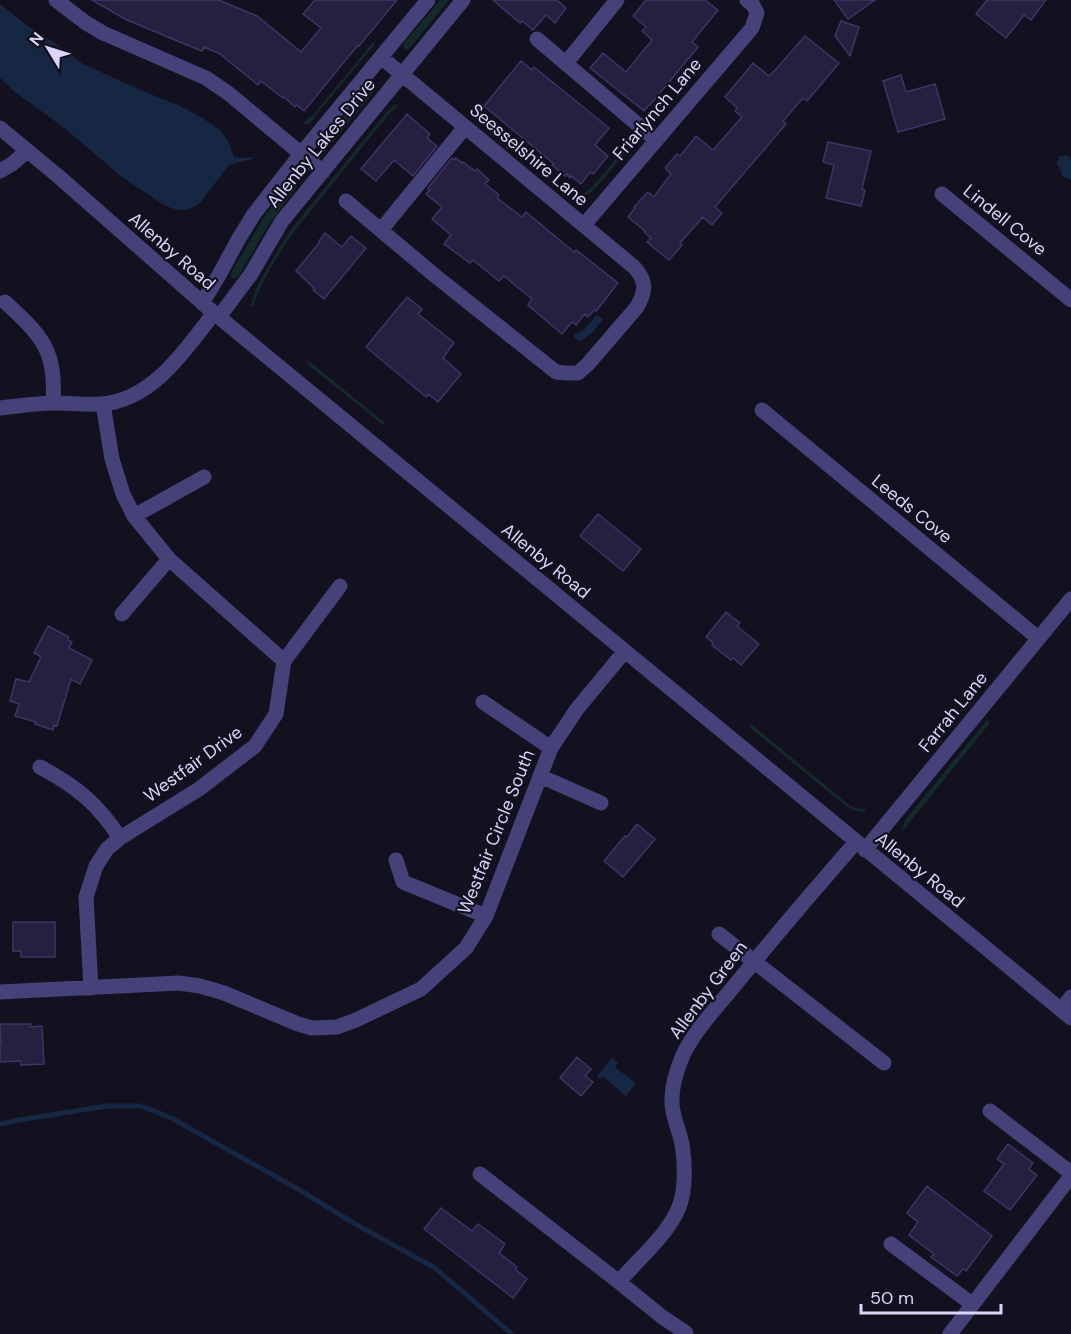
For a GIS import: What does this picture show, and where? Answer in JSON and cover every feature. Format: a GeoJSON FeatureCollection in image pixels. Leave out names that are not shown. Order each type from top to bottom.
{"type":"FeatureCollection","features":[{"type":"Feature","properties":{"kind":"street"},"geometry":{"type":"LineString","coordinates":[[56,0],[103,33],[206,78],[228,93],[323,172]]}},
{"type":"Feature","properties":{"kind":"street","name":"Allenby Lakes Drive"},"geometry":{"type":"LineString","coordinates":[[202,303],[254,214],[428,0]]}},
{"type":"Feature","properties":{"kind":"street","name":"Allenby Lakes Drive"},"geometry":{"type":"LineString","coordinates":[[0,408],[53,403],[103,404],[125,399],[141,392],[156,381],[251,274],[282,221],[463,0]]}},
{"type":"Feature","properties":{"kind":"street"},"geometry":{"type":"LineString","coordinates":[[566,63],[616,0]]}},
{"type":"Feature","properties":{"kind":"street","name":"Friarlynch Lane"},"geometry":{"type":"LineString","coordinates":[[584,225],[752,28],[757,13],[747,0]]}},
{"type":"Feature","properties":{"kind":"street"},"geometry":{"type":"LineString","coordinates":[[537,39],[656,140]]}},
{"type":"Feature","properties":{"kind":"street","name":"Seesselshire Lane"},"geometry":{"type":"LineString","coordinates":[[381,57],[634,267],[642,275],[644,288],[642,298],[637,307],[578,373],[556,372],[381,230]]}},
{"type":"Feature","properties":{"kind":"street"},"geometry":{"type":"LineString","coordinates":[[346,201],[381,230],[465,127]]}},
{"type":"Feature","properties":{"kind":"street","name":"Allenby Road"},"geometry":{"type":"LineString","coordinates":[[0,128],[216,315],[1066,1014]]}},
{"type":"Feature","properties":{"kind":"street"},"geometry":{"type":"LineString","coordinates":[[0,171],[27,151]]}},
{"type":"Feature","properties":{"kind":"street","name":"Lindell Cove"},"geometry":{"type":"LineString","coordinates":[[942,194],[1071,300]]}},
{"type":"Feature","properties":{"kind":"street"},"geometry":{"type":"LineString","coordinates":[[5,302],[28,324],[49,354],[53,371],[53,403]]}},
{"type":"Feature","properties":{"kind":"street"},"geometry":{"type":"LineString","coordinates":[[103,404],[111,459],[123,494],[134,516],[169,559],[284,661],[340,586]]}},
{"type":"Feature","properties":{"kind":"street","name":"Leeds Cove"},"geometry":{"type":"LineString","coordinates":[[762,410],[1038,638]]}},
{"type":"Feature","properties":{"kind":"street"},"geometry":{"type":"LineString","coordinates":[[134,516],[204,477]]}},
{"type":"Feature","properties":{"kind":"street"},"geometry":{"type":"LineString","coordinates":[[122,614],[169,559]]}},
{"type":"Feature","properties":{"kind":"street","name":"Farrah Lane"},"geometry":{"type":"LineString","coordinates":[[860,846],[1071,599]]}},
{"type":"Feature","properties":{"kind":"street","name":"Westfair Circle South"},"geometry":{"type":"LineString","coordinates":[[0,992],[179,983],[224,993],[312,1028],[337,1027],[421,989],[466,948],[486,916],[551,748],[577,709],[625,651]]}},
{"type":"Feature","properties":{"kind":"street","name":"Westfair Drive"},"geometry":{"type":"LineString","coordinates":[[91,988],[86,897],[96,866],[107,849],[120,838],[199,789],[255,746],[276,714],[284,661]]}},
{"type":"Feature","properties":{"kind":"street"},"geometry":{"type":"LineString","coordinates":[[483,702],[551,748]]}},
{"type":"Feature","properties":{"kind":"street"},"geometry":{"type":"LineString","coordinates":[[40,767],[63,779],[84,795],[110,823],[120,838]]}},
{"type":"Feature","properties":{"kind":"street"},"geometry":{"type":"LineString","coordinates":[[540,776],[601,803]]}},
{"type":"Feature","properties":{"kind":"street","name":"Allenby Green"},"geometry":{"type":"LineString","coordinates":[[620,1282],[654,1243],[679,1208],[684,1180],[682,1144],[672,1102],[675,1078],[684,1054],[701,1027],[754,961],[860,846]]}},
{"type":"Feature","properties":{"kind":"street"},"geometry":{"type":"LineString","coordinates":[[396,860],[403,882],[486,916]]}},
{"type":"Feature","properties":{"kind":"street"},"geometry":{"type":"LineString","coordinates":[[719,934],[884,1063]]}},
{"type":"Feature","properties":{"kind":"street"},"geometry":{"type":"LineString","coordinates":[[1066,1014],[1071,997]]}},
{"type":"Feature","properties":{"kind":"street"},"geometry":{"type":"LineString","coordinates":[[950,1334],[1071,1174],[990,1111]]}},
{"type":"Feature","properties":{"kind":"street"},"geometry":{"type":"LineString","coordinates":[[480,1174],[620,1282],[661,1317],[686,1333]]}},
{"type":"Feature","properties":{"kind":"street"},"geometry":{"type":"LineString","coordinates":[[891,1244],[972,1304]]}},
{"type":"Feature","properties":{"kind":"green space"},"geometry":{"type":"Polygon","coordinates":[[[440,0],[449,0],[409,49],[404,49],[404,43],[440,0]]]}},
{"type":"Feature","properties":{"kind":"green space"},"geometry":{"type":"Polygon","coordinates":[[[373,42],[375,44],[312,122],[305,125],[304,122],[313,115],[373,42]]]}},
{"type":"Feature","properties":{"kind":"green space"},"geometry":{"type":"Polygon","coordinates":[[[371,85],[375,88],[374,92],[331,144],[324,145],[324,141],[371,85]]]}},
{"type":"Feature","properties":{"kind":"green space"},"geometry":{"type":"Polygon","coordinates":[[[396,104],[397,107],[296,229],[271,267],[254,306],[251,307],[261,279],[292,228],[389,109],[396,104]]]}},
{"type":"Feature","properties":{"kind":"green space"},"geometry":{"type":"Polygon","coordinates":[[[635,137],[637,139],[593,191],[585,196],[584,193],[592,187],[635,137]]]}},
{"type":"Feature","properties":{"kind":"green space"},"geometry":{"type":"Polygon","coordinates":[[[295,180],[298,183],[297,187],[267,227],[238,277],[233,279],[232,271],[264,217],[291,181],[295,180]]]}},
{"type":"Feature","properties":{"kind":"green space"},"geometry":{"type":"Polygon","coordinates":[[[309,361],[385,423],[383,425],[307,364],[309,361]]]}},
{"type":"Feature","properties":{"kind":"green space"},"geometry":{"type":"Polygon","coordinates":[[[987,720],[990,723],[901,833],[905,820],[987,720]]]}},
{"type":"Feature","properties":{"kind":"green space"},"geometry":{"type":"Polygon","coordinates":[[[751,724],[848,804],[855,808],[865,809],[866,812],[856,811],[846,806],[749,727],[751,724]]]}},
{"type":"Feature","properties":{"kind":"water"},"geometry":{"type":"Polygon","coordinates":[[[0,4],[83,64],[201,117],[220,130],[228,141],[234,157],[252,157],[252,159],[229,165],[199,204],[187,210],[164,205],[122,177],[0,78],[0,4]]]}},
{"type":"Feature","properties":{"kind":"water"},"geometry":{"type":"Polygon","coordinates":[[[1066,155],[1071,160],[1071,179],[1062,176],[1057,164],[1059,157],[1066,155]]]}},
{"type":"Feature","properties":{"kind":"water"},"geometry":{"type":"Polygon","coordinates":[[[596,315],[603,319],[593,332],[580,342],[573,336],[586,327],[596,315]]]}},
{"type":"Feature","properties":{"kind":"water"},"geometry":{"type":"Polygon","coordinates":[[[612,1058],[618,1063],[615,1067],[636,1083],[626,1096],[603,1076],[600,1079],[597,1076],[612,1058]]]}},
{"type":"Feature","properties":{"kind":"building"},"geometry":{"type":"Polygon","coordinates":[[[92,0],[219,0],[257,16],[301,52],[321,28],[303,14],[315,0],[397,0],[304,111],[297,105],[295,107],[261,81],[258,85],[220,54],[204,47],[202,51],[125,19],[92,0]]]}},
{"type":"Feature","properties":{"kind":"building"},"geometry":{"type":"Polygon","coordinates":[[[493,0],[558,0],[566,8],[555,23],[546,15],[533,30],[522,21],[520,23],[493,0]]]}},
{"type":"Feature","properties":{"kind":"building"},"geometry":{"type":"Polygon","coordinates":[[[646,0],[705,0],[718,10],[692,42],[698,47],[644,111],[590,68],[603,53],[626,72],[652,40],[642,31],[646,27],[633,16],[646,0]]]}},
{"type":"Feature","properties":{"kind":"building"},"geometry":{"type":"Polygon","coordinates":[[[834,0],[875,0],[848,19],[834,0]]]}},
{"type":"Feature","properties":{"kind":"building"},"geometry":{"type":"Polygon","coordinates":[[[987,0],[1046,0],[1031,20],[1024,15],[1006,38],[976,14],[987,0]]]}},
{"type":"Feature","properties":{"kind":"building"},"geometry":{"type":"Polygon","coordinates":[[[841,21],[859,27],[850,56],[835,36],[841,21]]]}},
{"type":"Feature","properties":{"kind":"building"},"geometry":{"type":"Polygon","coordinates":[[[805,36],[839,63],[807,101],[803,98],[783,121],[786,124],[715,207],[722,213],[712,225],[703,217],[680,243],[682,245],[669,260],[647,242],[651,238],[628,217],[634,207],[648,192],[654,197],[671,174],[665,168],[677,154],[680,156],[696,136],[713,150],[742,117],[735,111],[737,108],[725,97],[753,63],[769,76],[805,36]]]}},
{"type":"Feature","properties":{"kind":"building"},"geometry":{"type":"Polygon","coordinates":[[[521,61],[532,70],[534,67],[609,128],[595,145],[608,156],[593,174],[590,172],[581,184],[567,174],[565,176],[552,165],[554,164],[484,106],[521,61]]]}},
{"type":"Feature","properties":{"kind":"building"},"geometry":{"type":"Polygon","coordinates":[[[901,75],[906,92],[935,84],[945,119],[898,132],[883,81],[901,75]]]}},
{"type":"Feature","properties":{"kind":"building"},"geometry":{"type":"Polygon","coordinates":[[[407,114],[430,134],[427,138],[437,146],[413,176],[394,160],[376,181],[361,169],[407,114]]]}},
{"type":"Feature","properties":{"kind":"building"},"geometry":{"type":"Polygon","coordinates":[[[828,142],[871,151],[862,189],[865,190],[861,206],[826,198],[834,165],[823,162],[828,142]]]}},
{"type":"Feature","properties":{"kind":"building"},"geometry":{"type":"Polygon","coordinates":[[[452,158],[454,160],[456,158],[475,171],[477,169],[489,180],[485,184],[499,195],[497,198],[522,217],[526,212],[574,252],[576,250],[618,283],[596,311],[594,310],[588,317],[585,314],[576,325],[572,322],[562,334],[528,305],[532,299],[504,276],[499,281],[473,260],[470,263],[444,244],[451,235],[432,219],[442,207],[426,194],[430,190],[428,188],[452,158]]]}},
{"type":"Feature","properties":{"kind":"building"},"geometry":{"type":"Polygon","coordinates":[[[325,233],[342,247],[351,236],[366,248],[324,299],[296,271],[325,233]]]}},
{"type":"Feature","properties":{"kind":"building"},"geometry":{"type":"Polygon","coordinates":[[[407,297],[422,309],[418,314],[454,343],[443,358],[461,374],[438,402],[428,394],[426,397],[366,347],[407,297]]]}},
{"type":"Feature","properties":{"kind":"building"},"geometry":{"type":"Polygon","coordinates":[[[598,514],[641,549],[623,571],[580,536],[598,514]]]}},
{"type":"Feature","properties":{"kind":"building"},"geometry":{"type":"Polygon","coordinates":[[[726,612],[740,623],[737,626],[759,644],[741,665],[712,645],[713,643],[706,637],[726,612]]]}},
{"type":"Feature","properties":{"kind":"building"},"geometry":{"type":"Polygon","coordinates":[[[48,626],[69,637],[68,640],[72,642],[69,648],[92,660],[80,684],[71,679],[57,726],[54,725],[53,730],[15,716],[19,704],[10,701],[16,679],[29,682],[41,657],[34,653],[48,626]]]}},
{"type":"Feature","properties":{"kind":"building"},"geometry":{"type":"Polygon","coordinates":[[[637,824],[655,839],[623,877],[604,861],[637,824]]]}},
{"type":"Feature","properties":{"kind":"building"},"geometry":{"type":"Polygon","coordinates":[[[13,922],[55,922],[55,957],[21,957],[21,951],[13,951],[13,922]]]}},
{"type":"Feature","properties":{"kind":"building"},"geometry":{"type":"Polygon","coordinates":[[[0,1024],[42,1026],[44,1064],[21,1065],[20,1061],[0,1062],[0,1024]]]}},
{"type":"Feature","properties":{"kind":"building"},"geometry":{"type":"Polygon","coordinates":[[[577,1057],[591,1069],[585,1076],[593,1082],[581,1096],[560,1078],[577,1057]]]}},
{"type":"Feature","properties":{"kind":"building"},"geometry":{"type":"Polygon","coordinates":[[[1008,1144],[1033,1163],[1029,1169],[1037,1175],[1010,1210],[984,1191],[1004,1164],[997,1159],[1008,1144]]]}},
{"type":"Feature","properties":{"kind":"building"},"geometry":{"type":"Polygon","coordinates":[[[927,1186],[992,1236],[966,1271],[963,1269],[957,1276],[931,1257],[934,1254],[909,1235],[918,1222],[907,1213],[927,1186]]]}},
{"type":"Feature","properties":{"kind":"building"},"geometry":{"type":"Polygon","coordinates":[[[441,1208],[472,1231],[478,1224],[505,1244],[499,1253],[517,1267],[515,1269],[527,1279],[513,1298],[424,1229],[441,1208]]]}},
{"type":"Feature","properties":{"kind":"waterway"},"geometry":{"type":"LineString","coordinates":[[0,1124],[107,1106],[140,1106],[157,1112],[435,1268],[512,1334]]}}]}
